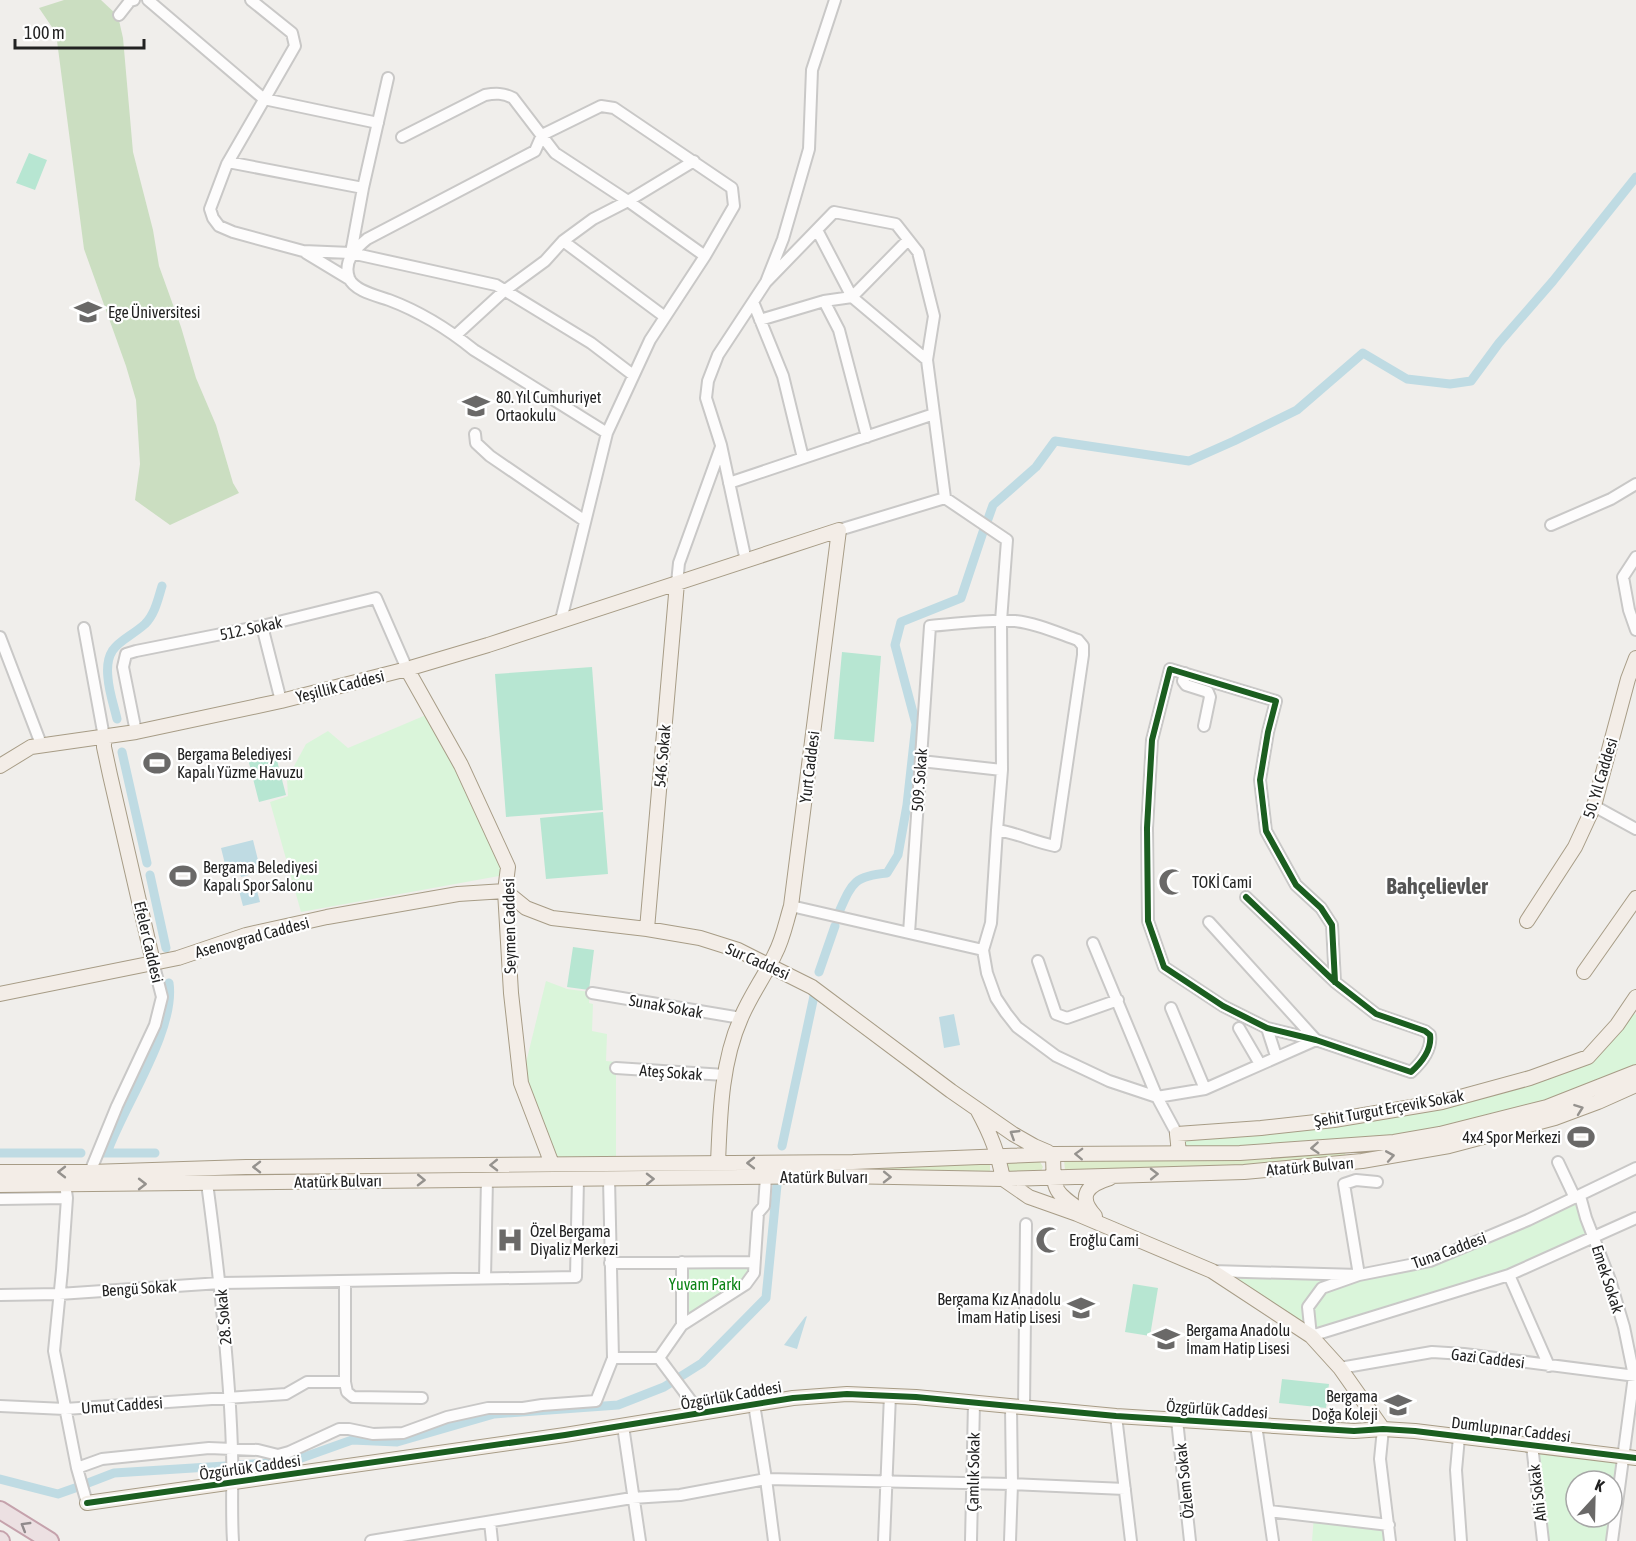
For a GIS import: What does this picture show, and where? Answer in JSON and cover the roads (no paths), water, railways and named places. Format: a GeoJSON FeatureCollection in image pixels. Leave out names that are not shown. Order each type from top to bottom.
{"type":"FeatureCollection","features":[{"type":"Feature","properties":{"kind":"highway"},"geometry":{"type":"LineString","coordinates":[[0,1510],[50,1541]]}},
{"type":"Feature","properties":{"kind":"main road"},"geometry":{"type":"LineString","coordinates":[[677,583],[839,530]]}},
{"type":"Feature","properties":{"kind":"main road","name":"Yurt Caddesi"},"geometry":{"type":"LineString","coordinates":[[718,1163],[725,1075],[741,1018],[776,952],[791,906],[839,530]]}},
{"type":"Feature","properties":{"kind":"main road","name":"Yeşillik Caddesi"},"geometry":{"type":"LineString","coordinates":[[0,766],[30,747],[41,744],[136,732],[407,669],[677,583]]}},
{"type":"Feature","properties":{"kind":"main road","name":"546. Sokak"},"geometry":{"type":"LineString","coordinates":[[647,929],[677,583]]}},
{"type":"Feature","properties":{"kind":"main road","name":"50. Yıl Caddesi"},"geometry":{"type":"LineString","coordinates":[[1527,921],[1575,847],[1594,806],[1632,679],[1636,658]]}},
{"type":"Feature","properties":{"kind":"main road","name":"Seymen Caddesi"},"geometry":{"type":"LineString","coordinates":[[407,669],[460,765],[508,867],[505,891],[512,1003],[521,1083],[552,1164]]}},
{"type":"Feature","properties":{"kind":"main road","name":"Efeler Caddesi"},"geometry":{"type":"LineString","coordinates":[[104,736],[108,766],[153,962]]}},
{"type":"Feature","properties":{"kind":"main road","name":"Sur Caddesi"},"geometry":{"type":"LineString","coordinates":[[505,891],[526,908],[552,918],[647,929],[700,938],[738,950],[812,987],[978,1110],[1034,1146],[1053,1154]]}},
{"type":"Feature","properties":{"kind":"main road","name":"Asenovgrad Caddesi"},"geometry":{"type":"LineString","coordinates":[[0,994],[178,958],[246,935],[327,917],[458,894],[505,891]]}},
{"type":"Feature","properties":{"kind":"main road"},"geometry":{"type":"LineString","coordinates":[[1584,972],[1636,898]]}},
{"type":"Feature","properties":{"kind":"main road","name":"Şehit Turgut Erçevik Sokak"},"geometry":{"type":"LineString","coordinates":[[1177,1134],[1334,1120],[1442,1102],[1530,1078],[1588,1057],[1617,1025],[1632,1003]]}},
{"type":"Feature","properties":{"kind":"main road","name":"Atatürk Bulvarı"},"geometry":{"type":"LineString","coordinates":[[0,1172],[90,1172],[246,1167],[853,1162],[1053,1154],[1281,1151],[1394,1142],[1428,1136],[1547,1107],[1636,1072]]}},
{"type":"Feature","properties":{"kind":"main road","name":"Atatürk Bulvarı"},"geometry":{"type":"LineString","coordinates":[[0,1185],[66,1191],[207,1183],[839,1176],[1003,1179],[1244,1172],[1362,1161],[1449,1146],[1555,1118],[1636,1085]]}},
{"type":"Feature","properties":{"kind":"main road","name":"Sur Caddesi"},"geometry":{"type":"LineString","coordinates":[[978,1110],[999,1156]]}},
{"type":"Feature","properties":{"kind":"main road"},"geometry":{"type":"LineString","coordinates":[[1177,1134],[1179,1153]]}},
{"type":"Feature","properties":{"kind":"main road","name":"Tuna Caddesi"},"geometry":{"type":"LineString","coordinates":[[1053,1154],[1053,1176],[1059,1195],[1104,1227]]}},
{"type":"Feature","properties":{"kind":"main road"},"geometry":{"type":"LineString","coordinates":[[999,1156],[1003,1179]]}},
{"type":"Feature","properties":{"kind":"main road"},"geometry":{"type":"LineString","coordinates":[[1104,1227],[1086,1206],[1087,1193],[1101,1181],[1123,1174]]}},
{"type":"Feature","properties":{"kind":"main road","name":"Tuna Caddesi"},"geometry":{"type":"LineString","coordinates":[[1003,1179],[1029,1197],[1212,1271],[1311,1336],[1340,1368],[1383,1429]]}},
{"type":"Feature","properties":{"kind":"main road","name":"Özgürlük Caddesi"},"geometry":{"type":"LineString","coordinates":[[87,1503],[623,1426],[793,1398],[847,1394],[890,1395],[1017,1408],[1177,1420],[1354,1431],[1383,1429]]}},
{"type":"Feature","properties":{"kind":"main road","name":"Dumlupınar Caddesi"},"geometry":{"type":"LineString","coordinates":[[1383,1429],[1636,1458]]}},
{"type":"Feature","properties":{"kind":"street"},"geometry":{"type":"LineString","coordinates":[[119,15],[130,1],[134,0]]}},
{"type":"Feature","properties":{"kind":"street"},"geometry":{"type":"LineString","coordinates":[[148,0],[264,99],[378,123]]}},
{"type":"Feature","properties":{"kind":"street"},"geometry":{"type":"LineString","coordinates":[[251,0],[292,33],[295,46],[228,162],[210,209],[219,226],[303,251],[351,253],[496,285],[591,343],[633,375]]}},
{"type":"Feature","properties":{"kind":"street"},"geometry":{"type":"LineString","coordinates":[[766,282],[783,239],[809,149],[812,70],[835,0]]}},
{"type":"Feature","properties":{"kind":"street"},"geometry":{"type":"LineString","coordinates":[[349,279],[348,267],[363,188],[388,78]]}},
{"type":"Feature","properties":{"kind":"street"},"geometry":{"type":"LineString","coordinates":[[402,137],[485,95],[496,93],[513,98],[555,153],[705,256]]}},
{"type":"Feature","properties":{"kind":"street"},"geometry":{"type":"LineString","coordinates":[[351,253],[367,238],[535,151],[542,135],[601,106],[614,108],[732,188],[734,206],[705,256],[650,340],[607,433],[561,620]]}},
{"type":"Feature","properties":{"kind":"street"},"geometry":{"type":"LineString","coordinates":[[456,336],[504,291],[545,261],[563,241],[593,219],[628,201],[694,161]]}},
{"type":"Feature","properties":{"kind":"street"},"geometry":{"type":"LineString","coordinates":[[228,162],[363,188]]}},
{"type":"Feature","properties":{"kind":"street"},"geometry":{"type":"LineString","coordinates":[[746,561],[722,445],[706,398],[708,381],[718,355],[766,282],[834,212],[896,224],[918,252],[934,316],[927,360],[945,498],[1007,540],[1002,621],[1002,770],[991,924],[983,950],[987,973],[996,998],[1017,1027],[1056,1056],[1109,1081],[1157,1097],[1205,1089],[1316,1040]]}},
{"type":"Feature","properties":{"kind":"street"},"geometry":{"type":"LineString","coordinates":[[817,230],[852,297],[927,360]]}},
{"type":"Feature","properties":{"kind":"street"},"geometry":{"type":"LineString","coordinates":[[760,320],[824,301],[852,297],[908,240]]}},
{"type":"Feature","properties":{"kind":"street"},"geometry":{"type":"LineString","coordinates":[[563,241],[665,317]]}},
{"type":"Feature","properties":{"kind":"street"},"geometry":{"type":"LineString","coordinates":[[303,251],[349,279],[357,288],[414,309],[474,350],[607,433]]}},
{"type":"Feature","properties":{"kind":"street"},"geometry":{"type":"LineString","coordinates":[[824,301],[839,330],[867,436]]}},
{"type":"Feature","properties":{"kind":"street"},"geometry":{"type":"LineString","coordinates":[[753,302],[783,376],[802,458]]}},
{"type":"Feature","properties":{"kind":"street"},"geometry":{"type":"LineString","coordinates":[[729,483],[934,414]]}},
{"type":"Feature","properties":{"kind":"street"},"geometry":{"type":"LineString","coordinates":[[475,434],[476,443],[490,456],[585,520]]}},
{"type":"Feature","properties":{"kind":"street"},"geometry":{"type":"LineString","coordinates":[[677,583],[679,563],[722,445]]}},
{"type":"Feature","properties":{"kind":"street"},"geometry":{"type":"LineString","coordinates":[[1551,525],[1611,499],[1636,484]]}},
{"type":"Feature","properties":{"kind":"street"},"geometry":{"type":"LineString","coordinates":[[839,530],[945,498]]}},
{"type":"Feature","properties":{"kind":"street"},"geometry":{"type":"LineString","coordinates":[[1636,557],[1623,578],[1629,610],[1636,630]]}},
{"type":"Feature","properties":{"kind":"street","name":"512. Sokak"},"geometry":{"type":"LineString","coordinates":[[136,732],[123,667],[126,654],[262,626],[376,598],[407,669]]}},
{"type":"Feature","properties":{"kind":"street"},"geometry":{"type":"LineString","coordinates":[[997,830],[1008,831],[1023,838],[1055,846],[1083,655],[1083,646],[1078,640],[1030,624],[1002,621]]}},
{"type":"Feature","properties":{"kind":"street","name":"509. Sokak"},"geometry":{"type":"LineString","coordinates":[[909,933],[930,626],[1002,621]]}},
{"type":"Feature","properties":{"kind":"street"},"geometry":{"type":"LineString","coordinates":[[262,626],[281,700]]}},
{"type":"Feature","properties":{"kind":"street"},"geometry":{"type":"LineString","coordinates":[[84,628],[104,736]]}},
{"type":"Feature","properties":{"kind":"street"},"geometry":{"type":"LineString","coordinates":[[0,637],[41,744]]}},
{"type":"Feature","properties":{"kind":"street"},"geometry":{"type":"LineString","coordinates":[[1246,897],[1335,982],[1376,1014],[1425,1031],[1430,1035],[1431,1041],[1422,1063],[1411,1072],[1316,1040],[1267,1028],[1223,1006],[1164,967],[1148,921],[1147,828],[1152,740],[1170,669],[1276,701],[1260,780],[1266,831],[1296,885],[1321,908],[1332,925],[1335,982]]}},
{"type":"Feature","properties":{"kind":"street"},"geometry":{"type":"LineString","coordinates":[[1185,674],[1183,681],[1186,685],[1203,689],[1210,697],[1204,726]]}},
{"type":"Feature","properties":{"kind":"street"},"geometry":{"type":"LineString","coordinates":[[921,761],[1002,770]]}},
{"type":"Feature","properties":{"kind":"street"},"geometry":{"type":"LineString","coordinates":[[1594,806],[1636,830]]}},
{"type":"Feature","properties":{"kind":"street"},"geometry":{"type":"LineString","coordinates":[[791,906],[983,950]]}},
{"type":"Feature","properties":{"kind":"street"},"geometry":{"type":"LineString","coordinates":[[1209,922],[1316,1040]]}},
{"type":"Feature","properties":{"kind":"street"},"geometry":{"type":"LineString","coordinates":[[1093,943],[1157,1097],[1177,1134]]}},
{"type":"Feature","properties":{"kind":"street"},"geometry":{"type":"LineString","coordinates":[[1038,960],[1056,1014],[1067,1018],[1118,1000]]}},
{"type":"Feature","properties":{"kind":"street","name":"Efeler Caddesi"},"geometry":{"type":"LineString","coordinates":[[90,1172],[154,1024],[162,997],[153,962]]}},
{"type":"Feature","properties":{"kind":"street","name":"Sunak Sokak"},"geometry":{"type":"LineString","coordinates":[[592,993],[741,1018]]}},
{"type":"Feature","properties":{"kind":"street"},"geometry":{"type":"LineString","coordinates":[[1171,1008],[1205,1089]]}},
{"type":"Feature","properties":{"kind":"street"},"geometry":{"type":"LineString","coordinates":[[1239,1028],[1260,1064]]}},
{"type":"Feature","properties":{"kind":"street"},"geometry":{"type":"LineString","coordinates":[[1267,1028],[1276,1056]]}},
{"type":"Feature","properties":{"kind":"street","name":"Ateş Sokak"},"geometry":{"type":"LineString","coordinates":[[616,1068],[725,1075]]}},
{"type":"Feature","properties":{"kind":"street","name":"Emek Sokak"},"geometry":{"type":"LineString","coordinates":[[1558,1162],[1595,1238],[1624,1328],[1635,1376],[1622,1456],[1612,1541]]}},
{"type":"Feature","properties":{"kind":"street","name":"Tuna Caddesi"},"geometry":{"type":"LineString","coordinates":[[1212,1271],[1359,1275],[1430,1261],[1528,1220],[1636,1168]]}},
{"type":"Feature","properties":{"kind":"street"},"geometry":{"type":"LineString","coordinates":[[659,1358],[682,1325],[746,1284],[754,1273],[758,1213],[764,1206],[766,1177]]}},
{"type":"Feature","properties":{"kind":"street"},"geometry":{"type":"LineString","coordinates":[[485,1278],[487,1179]]}},
{"type":"Feature","properties":{"kind":"street","name":"Bengü Sokak"},"geometry":{"type":"LineString","coordinates":[[0,1295],[59,1294],[220,1283],[576,1277],[578,1179]]}},
{"type":"Feature","properties":{"kind":"street"},"geometry":{"type":"LineString","coordinates":[[77,1468],[102,1459],[209,1448],[258,1450],[278,1455],[339,1429],[373,1434],[403,1433],[447,1418],[488,1408],[523,1408],[596,1401],[613,1358],[609,1179]]}},
{"type":"Feature","properties":{"kind":"street"},"geometry":{"type":"LineString","coordinates":[[1377,1182],[1356,1180],[1344,1185],[1359,1275],[1322,1288],[1308,1307],[1311,1336],[1509,1275],[1636,1218]]}},
{"type":"Feature","properties":{"kind":"street","name":"28. Sokak"},"geometry":{"type":"LineString","coordinates":[[207,1183],[220,1283],[229,1398],[233,1541]]}},
{"type":"Feature","properties":{"kind":"street"},"geometry":{"type":"LineString","coordinates":[[0,1199],[66,1191],[62,1270],[54,1352],[77,1468],[87,1503]]}},
{"type":"Feature","properties":{"kind":"street"},"geometry":{"type":"LineString","coordinates":[[1010,1541],[1026,1224]]}},
{"type":"Feature","properties":{"kind":"street"},"geometry":{"type":"LineString","coordinates":[[682,1262],[682,1325]]}},
{"type":"Feature","properties":{"kind":"street"},"geometry":{"type":"LineString","coordinates":[[610,1263],[754,1262]]}},
{"type":"Feature","properties":{"kind":"street"},"geometry":{"type":"LineString","coordinates":[[1509,1275],[1549,1366]]}},
{"type":"Feature","properties":{"kind":"street"},"geometry":{"type":"LineString","coordinates":[[345,1281],[345,1382],[347,1392],[353,1397],[422,1398]]}},
{"type":"Feature","properties":{"kind":"street","name":"Gazi Caddesi"},"geometry":{"type":"LineString","coordinates":[[1340,1368],[1432,1352],[1635,1376]]}},
{"type":"Feature","properties":{"kind":"street"},"geometry":{"type":"LineString","coordinates":[[613,1358],[659,1358]]}},
{"type":"Feature","properties":{"kind":"street"},"geometry":{"type":"LineString","coordinates":[[659,1358],[700,1413]]}},
{"type":"Feature","properties":{"kind":"street","name":"Umut Caddesi"},"geometry":{"type":"LineString","coordinates":[[0,1406],[64,1408],[229,1398],[286,1394],[307,1382],[345,1382]]}},
{"type":"Feature","properties":{"kind":"street"},"geometry":{"type":"LineString","coordinates":[[884,1541],[890,1395]]}},
{"type":"Feature","properties":{"kind":"street","name":"Çamlık Sokak"},"geometry":{"type":"LineString","coordinates":[[971,1541],[974,1403]]}},
{"type":"Feature","properties":{"kind":"street"},"geometry":{"type":"LineString","coordinates":[[754,1404],[774,1541]]}},
{"type":"Feature","properties":{"kind":"street"},"geometry":{"type":"LineString","coordinates":[[1116,1416],[1131,1541]]}},
{"type":"Feature","properties":{"kind":"street","name":"Özlem Sokak"},"geometry":{"type":"LineString","coordinates":[[1177,1420],[1190,1541]]}},
{"type":"Feature","properties":{"kind":"street"},"geometry":{"type":"LineString","coordinates":[[1256,1425],[1273,1541]]}},
{"type":"Feature","properties":{"kind":"street"},"geometry":{"type":"LineString","coordinates":[[623,1426],[640,1541]]}},
{"type":"Feature","properties":{"kind":"street"},"geometry":{"type":"LineString","coordinates":[[1383,1429],[1380,1459],[1390,1541]]}},
{"type":"Feature","properties":{"kind":"street"},"geometry":{"type":"LineString","coordinates":[[1459,1437],[1456,1470],[1461,1541]]}},
{"type":"Feature","properties":{"kind":"street","name":"Ahi Sokak"},"geometry":{"type":"LineString","coordinates":[[1532,1446],[1543,1541]]}},
{"type":"Feature","properties":{"kind":"street"},"geometry":{"type":"LineString","coordinates":[[371,1541],[632,1498],[680,1495],[766,1479],[1012,1484],[1125,1489]]}},
{"type":"Feature","properties":{"kind":"street"},"geometry":{"type":"LineString","coordinates":[[1269,1511],[1389,1525]]}},
{"type":"Feature","properties":{"kind":"street"},"geometry":{"type":"LineString","coordinates":[[490,1522],[492,1541]]}},
{"type":"Feature","properties":{"kind":"water"},"geometry":{"type":"Polygon","coordinates":[[[253,840],[261,872],[241,877],[238,865],[226,868],[221,848],[253,840]]]}},
{"type":"Feature","properties":{"kind":"water"},"geometry":{"type":"Polygon","coordinates":[[[256,887],[260,902],[243,906],[239,891],[256,887]]]}},
{"type":"Feature","properties":{"kind":"water"},"geometry":{"type":"Polygon","coordinates":[[[954,1014],[960,1045],[944,1048],[939,1017],[954,1014]]]}},
{"type":"Feature","properties":{"kind":"water"},"geometry":{"type":"Polygon","coordinates":[[[807,1316],[797,1349],[784,1345],[805,1317],[807,1316]]]}},
{"type":"Feature","properties":{"kind":"waterway"},"geometry":{"type":"LineString","coordinates":[[988,519],[993,505],[1036,467],[1055,441],[1189,461],[1297,410],[1363,353],[1407,379],[1450,384],[1471,381],[1499,343],[1553,281],[1636,177]]}},
{"type":"Feature","properties":{"kind":"waterway"},"geometry":{"type":"LineString","coordinates":[[839,912],[847,894],[856,883],[867,876],[887,873],[898,855],[907,805],[916,724],[895,645],[901,622],[961,598],[983,532]]}},
{"type":"Feature","properties":{"kind":"waterway"},"geometry":{"type":"LineString","coordinates":[[117,719],[110,694],[109,657],[118,645],[145,624],[151,616],[162,586]]}},
{"type":"Feature","properties":{"kind":"waterway"},"geometry":{"type":"LineString","coordinates":[[122,752],[147,863]]}},
{"type":"Feature","properties":{"kind":"waterway"},"geometry":{"type":"LineString","coordinates":[[150,875],[166,948]]}},
{"type":"Feature","properties":{"kind":"waterway"},"geometry":{"type":"LineString","coordinates":[[819,972],[835,926]]}},
{"type":"Feature","properties":{"kind":"waterway"},"geometry":{"type":"LineString","coordinates":[[107,1153],[157,1045],[165,1023],[169,1002],[169,983]]}},
{"type":"Feature","properties":{"kind":"waterway"},"geometry":{"type":"LineString","coordinates":[[782,1146],[814,996]]}},
{"type":"Feature","properties":{"kind":"waterway"},"geometry":{"type":"LineString","coordinates":[[0,1153],[81,1153]]}},
{"type":"Feature","properties":{"kind":"waterway"},"geometry":{"type":"LineString","coordinates":[[103,1153],[155,1153]]}},
{"type":"Feature","properties":{"kind":"waterway"},"geometry":{"type":"LineString","coordinates":[[240,1465],[293,1461],[352,1440],[397,1442],[494,1414],[618,1405],[664,1387],[702,1363],[766,1298],[777,1185]]}},
{"type":"Feature","properties":{"kind":"waterway"},"geometry":{"type":"LineString","coordinates":[[88,1483],[114,1473],[225,1466]]}},
{"type":"Feature","properties":{"kind":"waterway"},"geometry":{"type":"LineString","coordinates":[[0,1479],[58,1494],[75,1488]]}},
{"type":"Feature","properties":{"kind":"place","name":"Ege Üniversitesi"},"geometry":{"type":"Point","coordinates":[88,312]}},
{"type":"Feature","properties":{"kind":"place","name":"80. Yıl Cumhuriyet Ortaokulu"},"geometry":{"type":"Point","coordinates":[476,406]}},
{"type":"Feature","properties":{"kind":"place","name":"Bergama Belediyesi Kapalı Yüzme Havuzu"},"geometry":{"type":"Point","coordinates":[157,763]}},
{"type":"Feature","properties":{"kind":"place","name":"Bergama Belediyesi Kapalı Spor Salonu"},"geometry":{"type":"Point","coordinates":[183,876]}},
{"type":"Feature","properties":{"kind":"place","name":"TOKİ Cami"},"geometry":{"type":"Point","coordinates":[1172,882]}},
{"type":"Feature","properties":{"kind":"place","name":"4x4 Spor Merkezi"},"geometry":{"type":"Point","coordinates":[1581,1137]}},
{"type":"Feature","properties":{"kind":"place","name":"Özel Bergama Diyaliz Merkezi"},"geometry":{"type":"Point","coordinates":[510,1240]}},
{"type":"Feature","properties":{"kind":"place","name":"Eroğlu Cami"},"geometry":{"type":"Point","coordinates":[1049,1240]}},
{"type":"Feature","properties":{"kind":"place","name":"Bergama Kız Anadolu İmam Hatip Lisesi"},"geometry":{"type":"Point","coordinates":[1081,1308]}},
{"type":"Feature","properties":{"kind":"place","name":"Bergama Anadolu İmam Hatip Lisesi"},"geometry":{"type":"Point","coordinates":[1166,1339]}},
{"type":"Feature","properties":{"kind":"place","name":"Bergama Doğa Koleji"},"geometry":{"type":"Point","coordinates":[1398,1405]}},
{"type":"Feature","properties":{"kind":"district","name":"Bahçelievler"},"geometry":{"type":"Point","coordinates":[1437,886]}},
{"type":"Feature","properties":{"kind":"park label","name":"Yuvam Parkı"},"geometry":{"type":"Point","coordinates":[705,1284]}}]}
